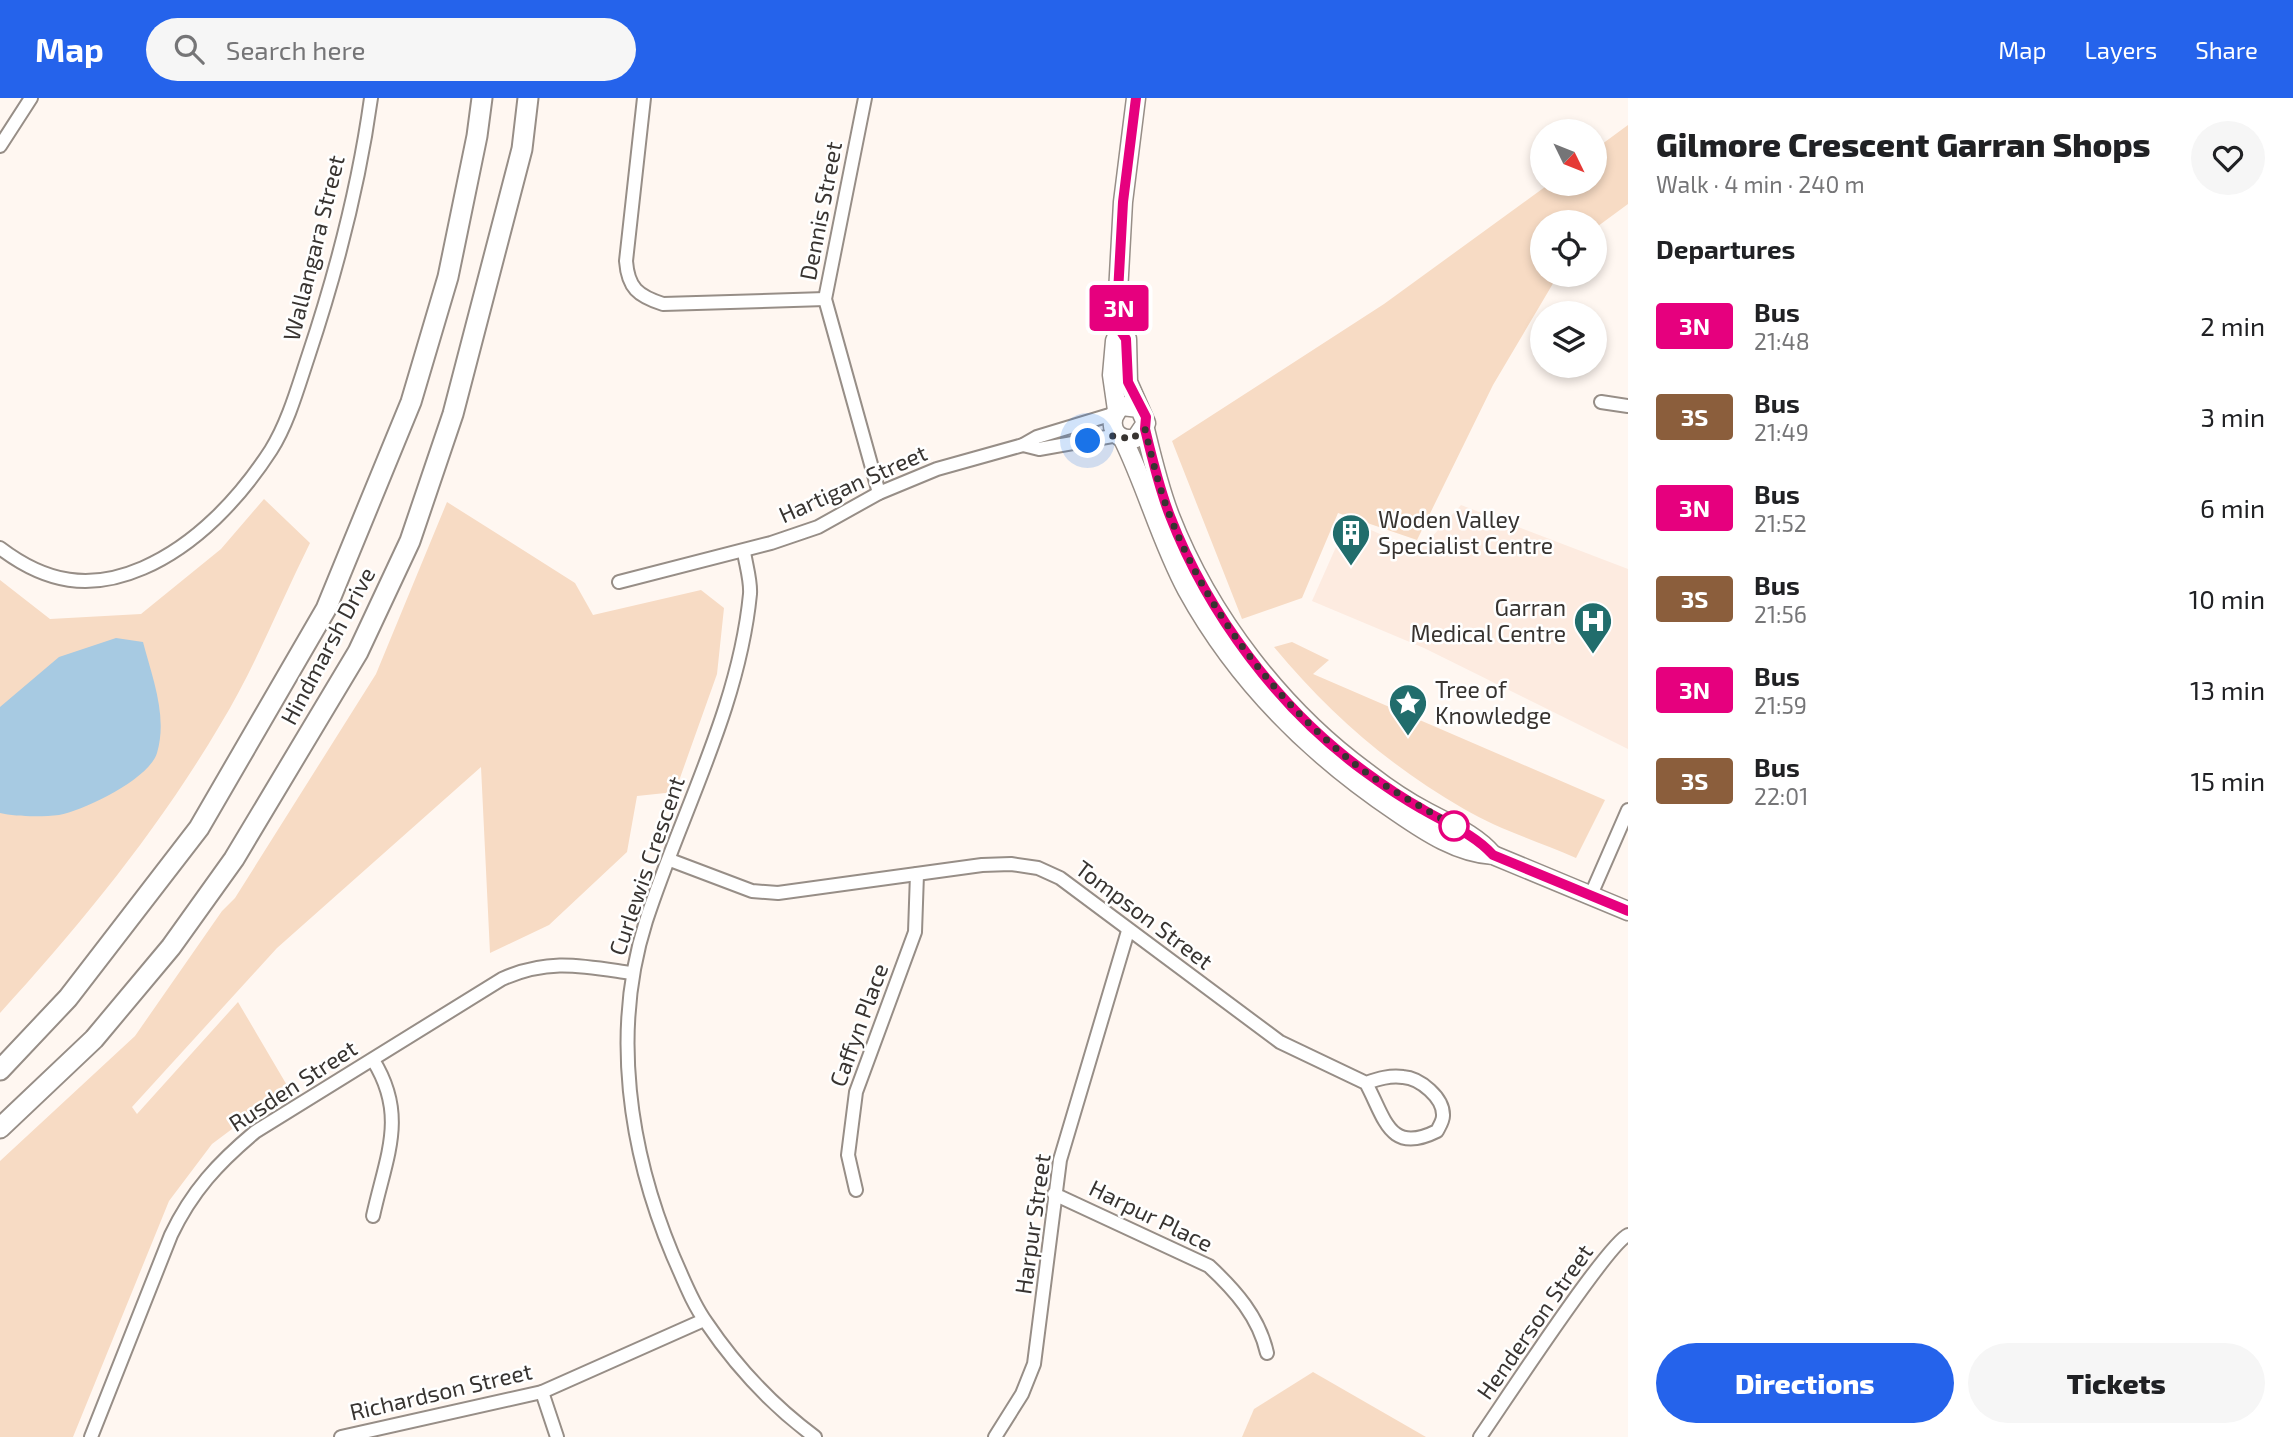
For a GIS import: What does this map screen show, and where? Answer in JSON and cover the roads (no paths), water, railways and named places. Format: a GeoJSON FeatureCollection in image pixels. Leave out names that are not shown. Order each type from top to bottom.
{"type":"FeatureCollection","features":[{"type":"Feature","properties":{"kind":"main road","name":"Hindmarsh Drive"},"geometry":{"type":"LineString","coordinates":[[0,1070],[68,998],[199,828],[326,609],[415,389],[448,277],[477,136],[482,98]]}},
{"type":"Feature","properties":{"kind":"main road","name":"Hindmarsh Drive"},"geometry":{"type":"LineString","coordinates":[[0,1128],[94,1039],[171,947],[234,859],[358,652],[410,541],[453,414],[522,149],[528,98]]}},
{"type":"Feature","properties":{"kind":"street"},"geometry":{"type":"LineString","coordinates":[[0,146],[31,98]]}},
{"type":"Feature","properties":{"kind":"street","name":"Wallangara Street"},"geometry":{"type":"LineString","coordinates":[[0,548],[32,569],[73,582],[117,579],[158,561],[195,537],[235,497],[272,449],[297,391],[330,291],[370,98]]}},
{"type":"Feature","properties":{"kind":"street"},"geometry":{"type":"LineString","coordinates":[[644,98],[625,261],[628,281],[634,289],[641,296],[663,304],[824,299]]}},
{"type":"Feature","properties":{"kind":"street","name":"Dennis Street"},"geometry":{"type":"LineString","coordinates":[[865,98],[824,299],[879,493]]}},
{"type":"Feature","properties":{"kind":"street"},"geometry":{"type":"LineString","coordinates":[[1136,98],[1123,202],[1118,293],[1120,330],[1115,341],[1112,375],[1115,412],[1112,425],[1146,467]]}},
{"type":"Feature","properties":{"kind":"street"},"geometry":{"type":"LineString","coordinates":[[1120,330],[1126,339],[1128,382],[1139,408],[1146,417],[1146,467],[1162,517],[1187,590],[1231,658],[1294,730],[1372,795],[1415,824],[1471,853],[1493,855],[1628,911]]}},
{"type":"Feature","properties":{"kind":"street"},"geometry":{"type":"LineString","coordinates":[[1601,402],[1628,406]]}},
{"type":"Feature","properties":{"kind":"street"},"geometry":{"type":"LineString","coordinates":[[1115,412],[1127,405],[1139,408]]}},
{"type":"Feature","properties":{"kind":"street","name":"Hartigan Street"},"geometry":{"type":"LineString","coordinates":[[619,582],[744,552],[818,527],[879,493],[937,469],[1023,445],[1037,437],[1115,412]]}},
{"type":"Feature","properties":{"kind":"street"},"geometry":{"type":"LineString","coordinates":[[1120,437],[1136,438],[1145,429]]}},
{"type":"Feature","properties":{"kind":"street","name":"Hartigan Street"},"geometry":{"type":"LineString","coordinates":[[1023,445],[1039,449],[1120,437]]}},
{"type":"Feature","properties":{"kind":"street","name":"Curlewis Crescent"},"geometry":{"type":"LineString","coordinates":[[744,552],[750,591],[737,667],[646,922],[631,973],[631,1109],[642,1168],[656,1215],[704,1320],[766,1395],[815,1437]]}},
{"type":"Feature","properties":{"kind":"street"},"geometry":{"type":"LineString","coordinates":[[1590,897],[1628,810]]}},
{"type":"Feature","properties":{"kind":"street","name":"Tompson Street"},"geometry":{"type":"LineString","coordinates":[[670,860],[752,891],[778,893],[982,865],[1011,864],[1038,868],[1080,892],[1128,931],[1280,1042],[1366,1083]]}},
{"type":"Feature","properties":{"kind":"street","name":"Caffyn Place"},"geometry":{"type":"LineString","coordinates":[[856,1190],[848,1154],[856,1092],[915,932],[917,874]]}},
{"type":"Feature","properties":{"kind":"street","name":"Harpur Street"},"geometry":{"type":"LineString","coordinates":[[995,1437],[1022,1394],[1034,1364],[1040,1336],[1054,1194],[1060,1160],[1128,931]]}},
{"type":"Feature","properties":{"kind":"street","name":"Rusden Street"},"geometry":{"type":"LineString","coordinates":[[91,1437],[171,1235],[198,1187],[219,1161],[255,1132],[502,979],[528,967],[552,964],[582,965],[631,973]]}},
{"type":"Feature","properties":{"kind":"street"},"geometry":{"type":"LineString","coordinates":[[373,1060],[386,1082],[393,1115],[373,1216]]}},
{"type":"Feature","properties":{"kind":"street"},"geometry":{"type":"LineString","coordinates":[[1406,1076],[1423,1085],[1440,1101],[1443,1116],[1437,1131],[1414,1140],[1397,1136],[1386,1125],[1366,1083],[1384,1077],[1406,1076]]}},
{"type":"Feature","properties":{"kind":"street","name":"Harpur Place"},"geometry":{"type":"LineString","coordinates":[[1054,1194],[1209,1265],[1229,1285],[1262,1331],[1267,1353]]}},
{"type":"Feature","properties":{"kind":"street","name":"Henderson Street"},"geometry":{"type":"LineString","coordinates":[[1480,1437],[1598,1268],[1621,1238],[1628,1235]]}},
{"type":"Feature","properties":{"kind":"street","name":"Richardson Street"},"geometry":{"type":"LineString","coordinates":[[341,1437],[542,1392],[704,1320]]}},
{"type":"Feature","properties":{"kind":"street"},"geometry":{"type":"LineString","coordinates":[[542,1392],[557,1437]]}},
{"type":"Feature","properties":{"kind":"water"},"geometry":{"type":"Polygon","coordinates":[[[116,638],[143,642],[160,711],[160,739],[152,763],[115,792],[70,812],[38,816],[0,813],[0,707],[59,657],[116,638]]]}},
{"type":"Feature","properties":{"kind":"place","name":"Woden Valley Specialist Centre"},"geometry":{"type":"Point","coordinates":[1351,567]}},
{"type":"Feature","properties":{"kind":"place","name":"Garran Medical Centre"},"geometry":{"type":"Point","coordinates":[1593,655]}},
{"type":"Feature","properties":{"kind":"place","name":"Tree of Knowledge"},"geometry":{"type":"Point","coordinates":[1408,737]}}]}
